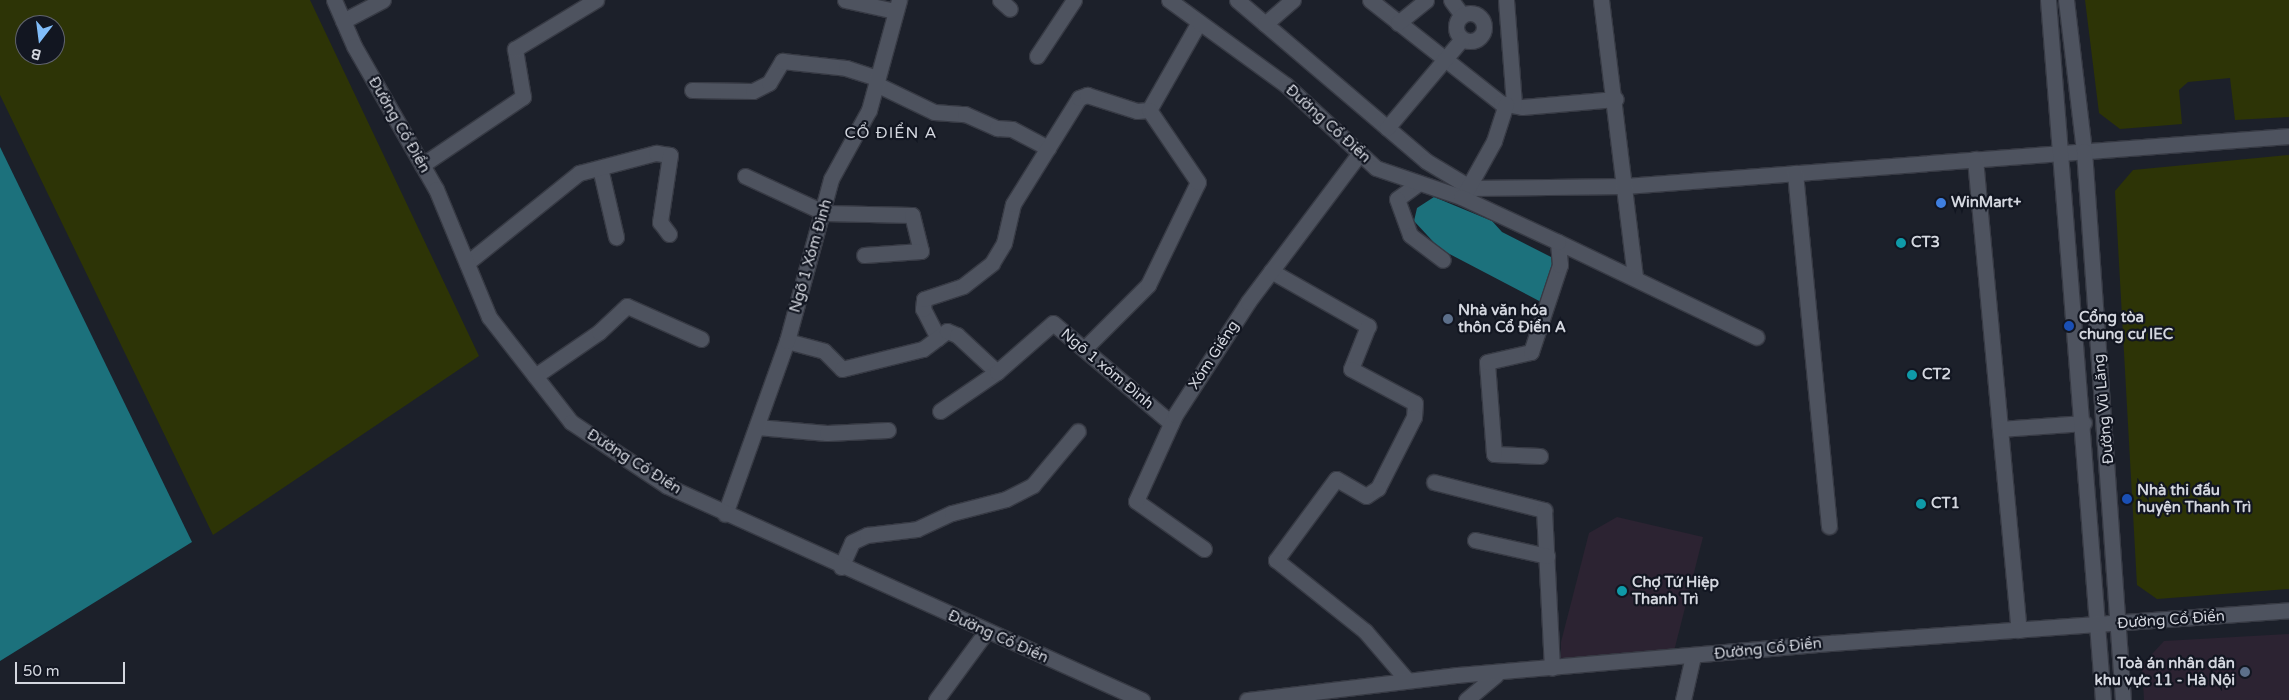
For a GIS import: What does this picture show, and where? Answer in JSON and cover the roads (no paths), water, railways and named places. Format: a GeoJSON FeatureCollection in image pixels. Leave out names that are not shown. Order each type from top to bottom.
{"type":"FeatureCollection","features":[{"type":"Feature","properties":{"kind":"street","name":"Đường Cổ Điển"},"geometry":{"type":"LineString","coordinates":[[334,0],[344,22],[422,165],[467,263],[489,317],[571,422],[667,486],[841,567],[1142,700]]}},
{"type":"Feature","properties":{"kind":"street"},"geometry":{"type":"LineString","coordinates":[[344,22],[383,0]]}},
{"type":"Feature","properties":{"kind":"street"},"geometry":{"type":"LineString","coordinates":[[422,165],[523,97],[514,49],[596,0]]}},
{"type":"Feature","properties":{"kind":"street"},"geometry":{"type":"LineString","coordinates":[[845,0],[897,6]]}},
{"type":"Feature","properties":{"kind":"street"},"geometry":{"type":"LineString","coordinates":[[1037,56],[1074,0]]}},
{"type":"Feature","properties":{"kind":"street","name":"Đường Cổ Điển"},"geometry":{"type":"LineString","coordinates":[[1169,0],[1286,85],[1376,168],[1419,183],[1466,193],[1558,242],[1756,338]]}},
{"type":"Feature","properties":{"kind":"street"},"geometry":{"type":"LineString","coordinates":[[1237,0],[1466,193],[1625,186],[2289,136]]}},
{"type":"Feature","properties":{"kind":"street"},"geometry":{"type":"LineString","coordinates":[[1265,24],[1293,0]]}},
{"type":"Feature","properties":{"kind":"street"},"geometry":{"type":"LineString","coordinates":[[1370,0],[1481,92],[1510,104],[1616,99]]}},
{"type":"Feature","properties":{"kind":"street"},"geometry":{"type":"LineString","coordinates":[[1398,23],[1426,0]]}},
{"type":"Feature","properties":{"kind":"street"},"geometry":{"type":"LineString","coordinates":[[1451,0],[1462,15]]}},
{"type":"Feature","properties":{"kind":"street"},"geometry":{"type":"LineString","coordinates":[[1466,193],[1494,141],[1510,104],[1506,0]]}},
{"type":"Feature","properties":{"kind":"street"},"geometry":{"type":"LineString","coordinates":[[1601,0],[1616,99],[1635,278]]}},
{"type":"Feature","properties":{"kind":"street","name":"Đường Vũ Lăng"},"geometry":{"type":"LineString","coordinates":[[2048,0],[2063,152],[2103,700]]}},
{"type":"Feature","properties":{"kind":"street","name":"Đường Vũ Lăng"},"geometry":{"type":"LineString","coordinates":[[2066,0],[2084,151],[2121,624],[2123,700]]}},
{"type":"Feature","properties":{"kind":"street","name":"Ngõ 1 Xóm Đình"},"geometry":{"type":"LineString","coordinates":[[725,514],[787,341],[825,213],[831,179],[869,110],[897,6]]}},
{"type":"Feature","properties":{"kind":"street"},"geometry":{"type":"LineString","coordinates":[[1462,15],[1476,14],[1484,25]]}},
{"type":"Feature","properties":{"kind":"street"},"geometry":{"type":"LineString","coordinates":[[1462,15],[1456,24],[1462,38]]}},
{"type":"Feature","properties":{"kind":"street"},"geometry":{"type":"LineString","coordinates":[[1149,110],[1199,22]]}},
{"type":"Feature","properties":{"kind":"street"},"geometry":{"type":"LineString","coordinates":[[1484,25],[1508,23]]}},
{"type":"Feature","properties":{"kind":"street"},"geometry":{"type":"LineString","coordinates":[[1462,38],[1480,38],[1484,25]]}},
{"type":"Feature","properties":{"kind":"street"},"geometry":{"type":"LineString","coordinates":[[1387,128],[1462,38]]}},
{"type":"Feature","properties":{"kind":"street"},"geometry":{"type":"LineString","coordinates":[[692,90],[753,90],[769,83],[782,61],[846,68],[876,81],[934,112],[965,114],[997,128],[1012,129],[1048,148]]}},
{"type":"Feature","properties":{"kind":"street"},"geometry":{"type":"LineString","coordinates":[[938,338],[923,309],[924,299],[963,286],[992,263],[1004,243],[1013,204],[1079,98],[1087,95],[1137,111],[1149,110]]}},
{"type":"Feature","properties":{"kind":"street"},"geometry":{"type":"LineString","coordinates":[[1084,350],[1148,285],[1198,182],[1149,110]]}},
{"type":"Feature","properties":{"kind":"street"},"geometry":{"type":"LineString","coordinates":[[467,263],[578,173],[656,153],[670,155],[660,222],[669,234]]}},
{"type":"Feature","properties":{"kind":"street","name":"Xóm Giếng"},"geometry":{"type":"LineString","coordinates":[[1204,549],[1136,501],[1171,423],[1271,271],[1360,153]]}},
{"type":"Feature","properties":{"kind":"street"},"geometry":{"type":"LineString","coordinates":[[1975,159],[2020,630]]}},
{"type":"Feature","properties":{"kind":"street"},"geometry":{"type":"LineString","coordinates":[[600,168],[616,237]]}},
{"type":"Feature","properties":{"kind":"street"},"geometry":{"type":"LineString","coordinates":[[1795,173],[1829,526]]}},
{"type":"Feature","properties":{"kind":"street","name":"Ngõ 1 xóm Đình"},"geometry":{"type":"LineString","coordinates":[[745,176],[825,213],[912,215],[921,251],[864,255]]}},
{"type":"Feature","properties":{"kind":"street"},"geometry":{"type":"LineString","coordinates":[[1419,183],[1397,199],[1410,235],[1443,260]]}},
{"type":"Feature","properties":{"kind":"street"},"geometry":{"type":"LineString","coordinates":[[1540,456],[1494,454],[1487,362],[1531,352],[1560,265],[1558,242]]}},
{"type":"Feature","properties":{"kind":"street"},"geometry":{"type":"LineString","coordinates":[[1271,271],[1368,326],[1351,368],[1415,403],[1414,417],[1378,488],[1366,496],[1336,479],[1276,560],[1365,631],[1407,680]]}},
{"type":"Feature","properties":{"kind":"street"},"geometry":{"type":"LineString","coordinates":[[535,376],[599,332],[627,306],[701,339]]}},
{"type":"Feature","properties":{"kind":"street","name":"Ngõ 1 xóm Đình"},"geometry":{"type":"LineString","coordinates":[[940,411],[997,372],[1052,324],[1171,423]]}},
{"type":"Feature","properties":{"kind":"street"},"geometry":{"type":"LineString","coordinates":[[787,341],[824,351],[842,369],[924,349],[947,331],[957,334],[997,372]]}},
{"type":"Feature","properties":{"kind":"street"},"geometry":{"type":"LineString","coordinates":[[2000,429],[2084,423]]}},
{"type":"Feature","properties":{"kind":"street"},"geometry":{"type":"LineString","coordinates":[[757,427],[827,434],[888,430]]}},
{"type":"Feature","properties":{"kind":"street"},"geometry":{"type":"LineString","coordinates":[[841,567],[852,542],[860,538],[917,529],[952,513],[1006,499],[1034,485],[1078,431]]}},
{"type":"Feature","properties":{"kind":"street"},"geometry":{"type":"LineString","coordinates":[[1434,482],[1544,510],[1552,668]]}},
{"type":"Feature","properties":{"kind":"street"},"geometry":{"type":"LineString","coordinates":[[1475,540],[1546,556]]}},
{"type":"Feature","properties":{"kind":"street","name":"Đường Cổ Điển"},"geometry":{"type":"LineString","coordinates":[[1247,700],[1407,680],[1496,675],[1552,668],[1693,656],[2289,610]]}},
{"type":"Feature","properties":{"kind":"street"},"geometry":{"type":"LineString","coordinates":[[936,700],[986,632]]}},
{"type":"Feature","properties":{"kind":"street"},"geometry":{"type":"LineString","coordinates":[[1683,700],[1693,656]]}},
{"type":"Feature","properties":{"kind":"street"},"geometry":{"type":"LineString","coordinates":[[1466,700],[1496,675]]}},
{"type":"Feature","properties":{"kind":"water"},"geometry":{"type":"Polygon","coordinates":[[[0,147],[192,542],[0,661],[0,147]]]}},
{"type":"Feature","properties":{"kind":"water"},"geometry":{"type":"Polygon","coordinates":[[[1434,197],[1492,221],[1502,232],[1553,258],[1556,265],[1543,303],[1440,249],[1414,221],[1417,208],[1434,197]]]}},
{"type":"Feature","properties":{"kind":"place","name":"WinMart+"},"geometry":{"type":"Point","coordinates":[1941,203]}},
{"type":"Feature","properties":{"kind":"place","name":"CT3"},"geometry":{"type":"Point","coordinates":[1901,243]}},
{"type":"Feature","properties":{"kind":"place","name":"Nhà văn hóa thôn Cổ Điển A"},"geometry":{"type":"Point","coordinates":[1448,319]}},
{"type":"Feature","properties":{"kind":"place","name":"Cổng tòa chung cư IEC"},"geometry":{"type":"Point","coordinates":[2069,326]}},
{"type":"Feature","properties":{"kind":"place","name":"CT2"},"geometry":{"type":"Point","coordinates":[1912,375]}},
{"type":"Feature","properties":{"kind":"place","name":"Nhà thi đấu huyện Thanh Trì"},"geometry":{"type":"Point","coordinates":[2127,499]}},
{"type":"Feature","properties":{"kind":"place","name":"CT1"},"geometry":{"type":"Point","coordinates":[1921,504]}},
{"type":"Feature","properties":{"kind":"place","name":"Chợ Tứ Hiệp Thanh Trì"},"geometry":{"type":"Point","coordinates":[1622,591]}},
{"type":"Feature","properties":{"kind":"place","name":"Toà án nhân dân khu vực 11 - Hà Nội"},"geometry":{"type":"Point","coordinates":[2245,672]}},
{"type":"Feature","properties":{"kind":"district","name":"CỔ ĐIỂN A"},"geometry":{"type":"Point","coordinates":[891,133]}}]}
